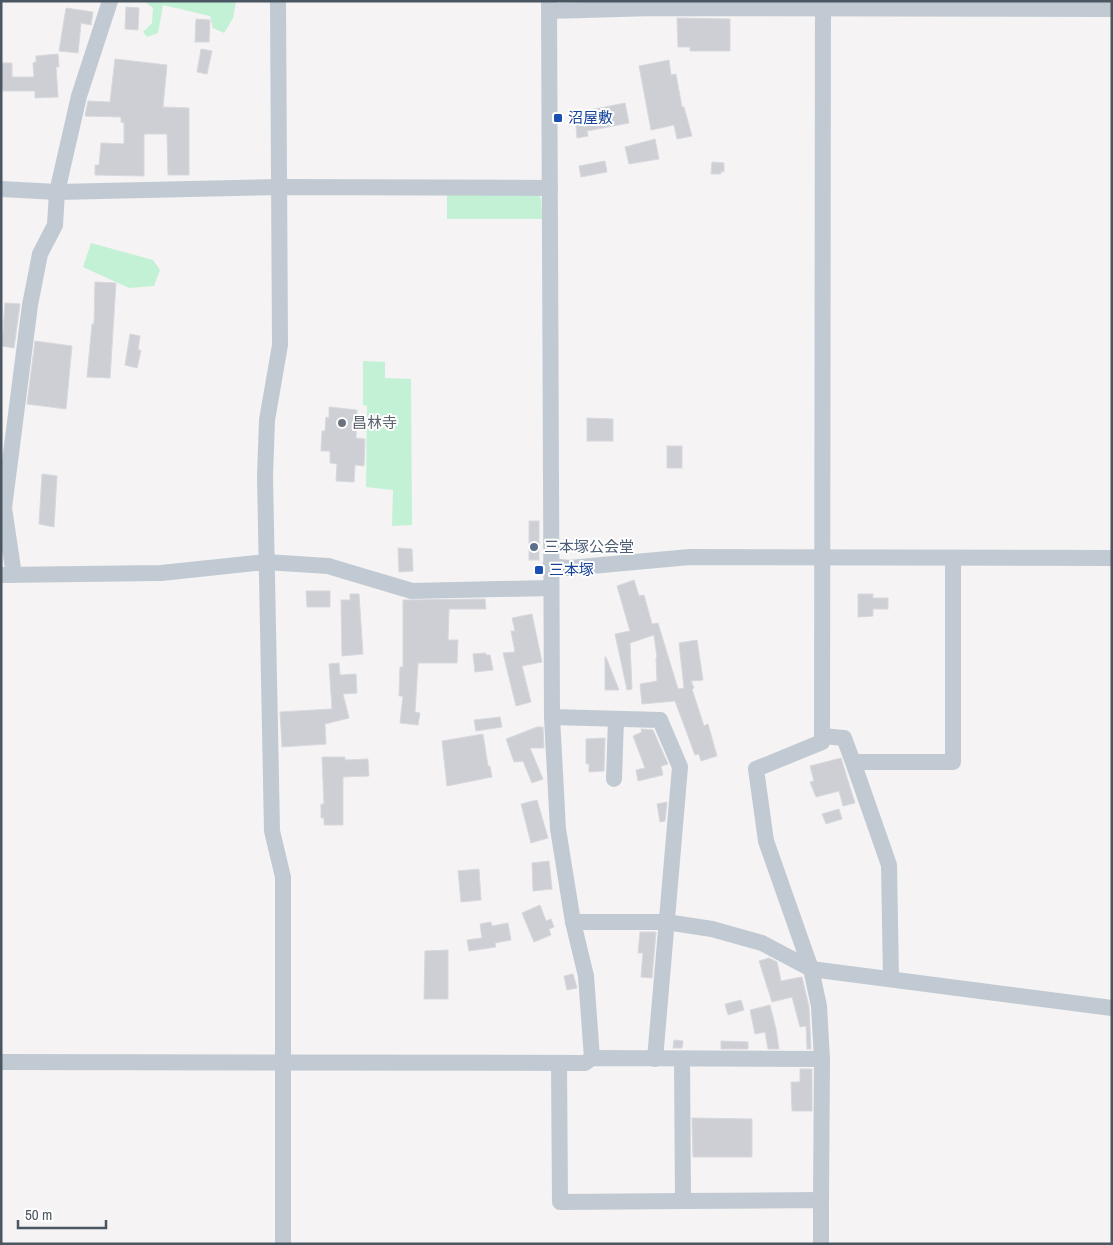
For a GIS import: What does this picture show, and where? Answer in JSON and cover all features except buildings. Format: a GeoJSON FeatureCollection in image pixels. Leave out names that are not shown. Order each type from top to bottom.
{"type":"FeatureCollection","features":[{"type":"Feature","properties":{"kind":"street"},"geometry":{"type":"LineString","coordinates":[[110,1],[79,96],[57,192],[55,225],[40,254],[30,305],[4,508],[8,575],[160,573],[266,562],[328,566],[412,591],[550,588]]}},
{"type":"Feature","properties":{"kind":"street"},"geometry":{"type":"LineString","coordinates":[[278,1],[280,345],[267,420],[266,562],[272,831],[284,877],[283,1244]]}},
{"type":"Feature","properties":{"kind":"street"},"geometry":{"type":"LineString","coordinates":[[821,1244],[822,1059],[819,1006],[811,968],[766,841],[756,769],[822,742],[822,5]]}},
{"type":"Feature","properties":{"kind":"street"},"geometry":{"type":"LineString","coordinates":[[592,1058],[586,976],[573,922],[558,829],[552,717],[549,6],[654,8],[822,5],[1112,9]]}},
{"type":"Feature","properties":{"kind":"street"},"geometry":{"type":"LineString","coordinates":[[1,189],[57,192],[279,187],[550,188]]}},
{"type":"Feature","properties":{"kind":"street"},"geometry":{"type":"LineString","coordinates":[[550,566],[569,568],[690,557],[823,559],[1112,558]]}},
{"type":"Feature","properties":{"kind":"street"},"geometry":{"type":"LineString","coordinates":[[853,762],[953,762],[953,559]]}},
{"type":"Feature","properties":{"kind":"street"},"geometry":{"type":"LineString","coordinates":[[552,717],[660,720],[680,767],[655,1059]]}},
{"type":"Feature","properties":{"kind":"street"},"geometry":{"type":"LineString","coordinates":[[614,779],[616,718]]}},
{"type":"Feature","properties":{"kind":"street"},"geometry":{"type":"LineString","coordinates":[[822,736],[844,738],[889,865],[891,979]]}},
{"type":"Feature","properties":{"kind":"street"},"geometry":{"type":"LineString","coordinates":[[573,922],[666,922],[712,929],[762,944],[811,968],[1112,1008]]}},
{"type":"Feature","properties":{"kind":"street"},"geometry":{"type":"LineString","coordinates":[[1,1062],[585,1063],[592,1058],[822,1059]]}},
{"type":"Feature","properties":{"kind":"street"},"geometry":{"type":"LineString","coordinates":[[682,1059],[682,1201]]}},
{"type":"Feature","properties":{"kind":"street"},"geometry":{"type":"LineString","coordinates":[[559,1063],[560,1202],[821,1200]]}},
{"type":"Feature","properties":{"kind":"green space"},"geometry":{"type":"Polygon","coordinates":[[[144,1],[236,2],[233,18],[224,33],[213,28],[210,16],[163,5],[158,33],[147,37],[143,32],[152,23],[153,8],[144,1]]]}},
{"type":"Feature","properties":{"kind":"green space"},"geometry":{"type":"Polygon","coordinates":[[[447,195],[538,195],[541,198],[542,219],[447,219],[447,195]]]}},
{"type":"Feature","properties":{"kind":"green space"},"geometry":{"type":"Polygon","coordinates":[[[91,243],[153,260],[160,270],[154,286],[129,288],[83,267],[91,243]]]}},
{"type":"Feature","properties":{"kind":"green space"},"geometry":{"type":"Polygon","coordinates":[[[363,361],[385,362],[385,378],[411,379],[412,525],[392,526],[393,490],[366,487],[367,406],[363,405],[363,361]]]}},
{"type":"Feature","properties":{"kind":"place","name":"沼屋敷"},"geometry":{"type":"Point","coordinates":[558,118]}},
{"type":"Feature","properties":{"kind":"place","name":"昌林寺"},"geometry":{"type":"Point","coordinates":[342,423]}},
{"type":"Feature","properties":{"kind":"place","name":"三本塚公会堂"},"geometry":{"type":"Point","coordinates":[534,547]}},
{"type":"Feature","properties":{"kind":"place","name":"三本塚"},"geometry":{"type":"Point","coordinates":[539,570]}}]}
